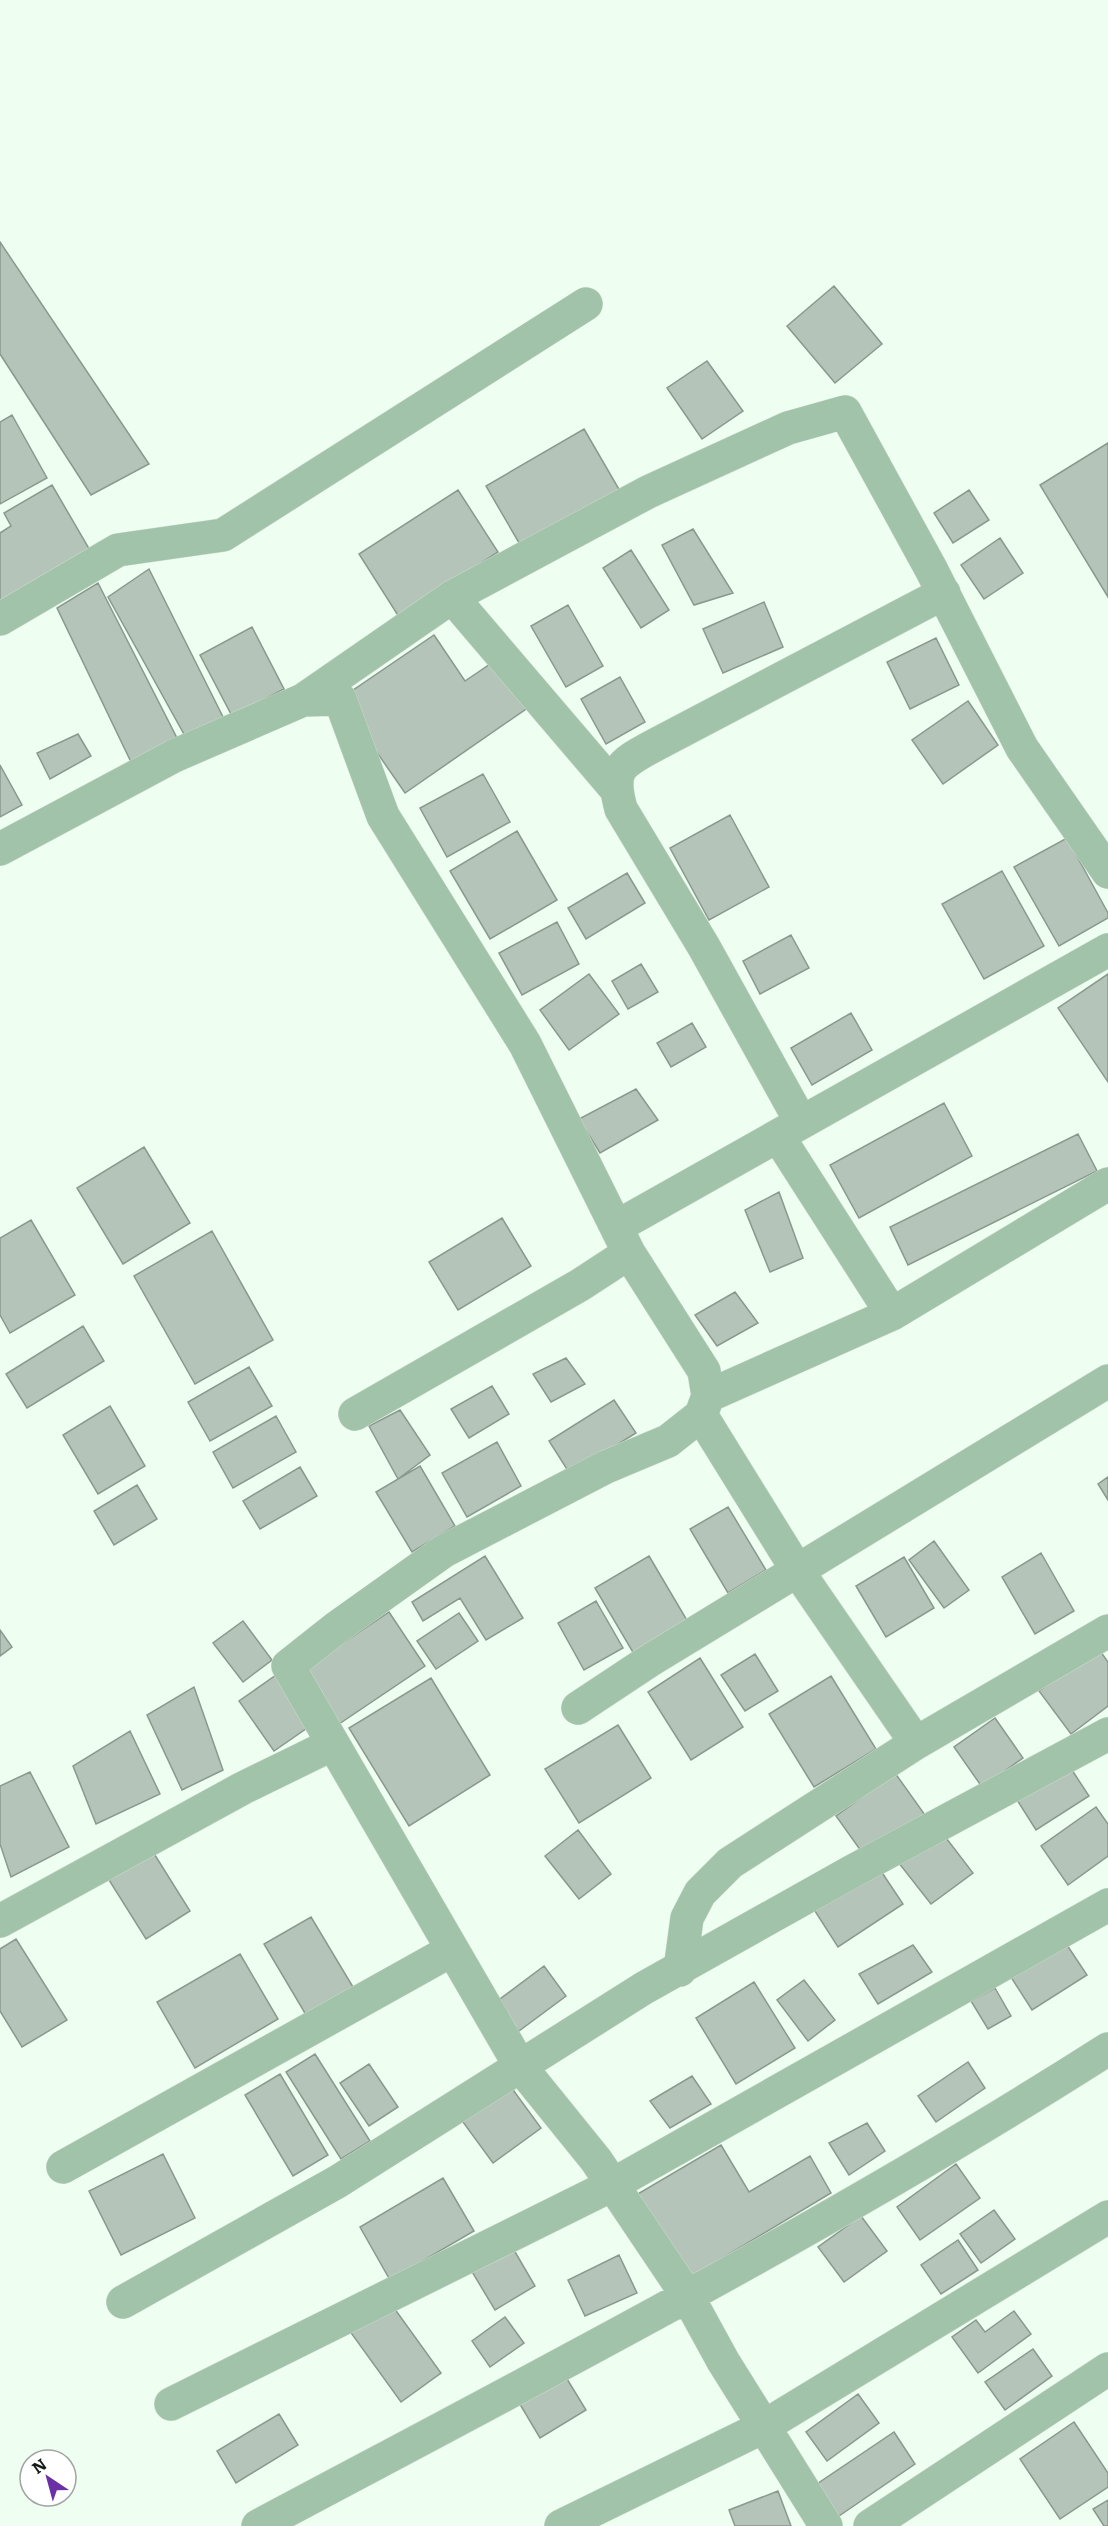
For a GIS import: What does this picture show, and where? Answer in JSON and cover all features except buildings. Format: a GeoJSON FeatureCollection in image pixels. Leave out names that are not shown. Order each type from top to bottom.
{"type":"FeatureCollection","features":[{"type":"Feature","properties":{"kind":"street"},"geometry":{"type":"LineString","coordinates":[[0,619],[118,550],[223,534],[586,304]]}},
{"type":"Feature","properties":{"kind":"street"},"geometry":{"type":"LineString","coordinates":[[0,849],[174,756],[303,700],[452,597],[648,492],[788,428],[845,412],[944,593],[1022,748],[1108,872]]}},
{"type":"Feature","properties":{"kind":"street"},"geometry":{"type":"LineString","coordinates":[[615,788],[618,771],[633,757],[944,593]]}},
{"type":"Feature","properties":{"kind":"street"},"geometry":{"type":"LineString","coordinates":[[452,597],[615,788],[621,809],[704,947],[790,1129],[892,1314]]}},
{"type":"Feature","properties":{"kind":"street"},"geometry":{"type":"LineString","coordinates":[[303,700],[340,699],[383,816],[525,1044],[623,1240],[704,1371],[705,1405],[797,1570],[916,1743]]}},
{"type":"Feature","properties":{"kind":"street"},"geometry":{"type":"LineString","coordinates":[[355,1414],[580,1285],[623,1240],[790,1129],[1108,950]]}},
{"type":"Feature","properties":{"kind":"street"},"geometry":{"type":"LineString","coordinates":[[826,2526],[723,2361],[688,2297],[596,2160],[520,2066],[288,1666],[336,1628],[444,1551],[606,1467],[668,1441],[705,1405],[892,1314],[1108,1184]]}},
{"type":"Feature","properties":{"kind":"street"},"geometry":{"type":"LineString","coordinates":[[578,1708],[649,1661],[1108,1381]]}},
{"type":"Feature","properties":{"kind":"street"},"geometry":{"type":"LineString","coordinates":[[680,1970],[687,1918],[700,1893],[730,1863],[916,1743],[1108,1631]]}},
{"type":"Feature","properties":{"kind":"street"},"geometry":{"type":"LineString","coordinates":[[123,2302],[337,2182],[644,1988],[680,1970],[850,1872],[1108,1734]]}},
{"type":"Feature","properties":{"kind":"street"},"geometry":{"type":"LineString","coordinates":[[0,1921],[243,1788],[333,1744]]}},
{"type":"Feature","properties":{"kind":"street"},"geometry":{"type":"LineString","coordinates":[[171,2404],[612,2185],[1108,1905]]}},
{"type":"Feature","properties":{"kind":"street"},"geometry":{"type":"LineString","coordinates":[[63,2167],[452,1950]]}},
{"type":"Feature","properties":{"kind":"street"},"geometry":{"type":"LineString","coordinates":[[258,2526],[688,2297],[990,2125],[1108,2049]]}},
{"type":"Feature","properties":{"kind":"street"},"geometry":{"type":"LineString","coordinates":[[561,2526],[763,2427],[1108,2217]]}},
{"type":"Feature","properties":{"kind":"street"},"geometry":{"type":"LineString","coordinates":[[870,2526],[1108,2369]]}}]}
